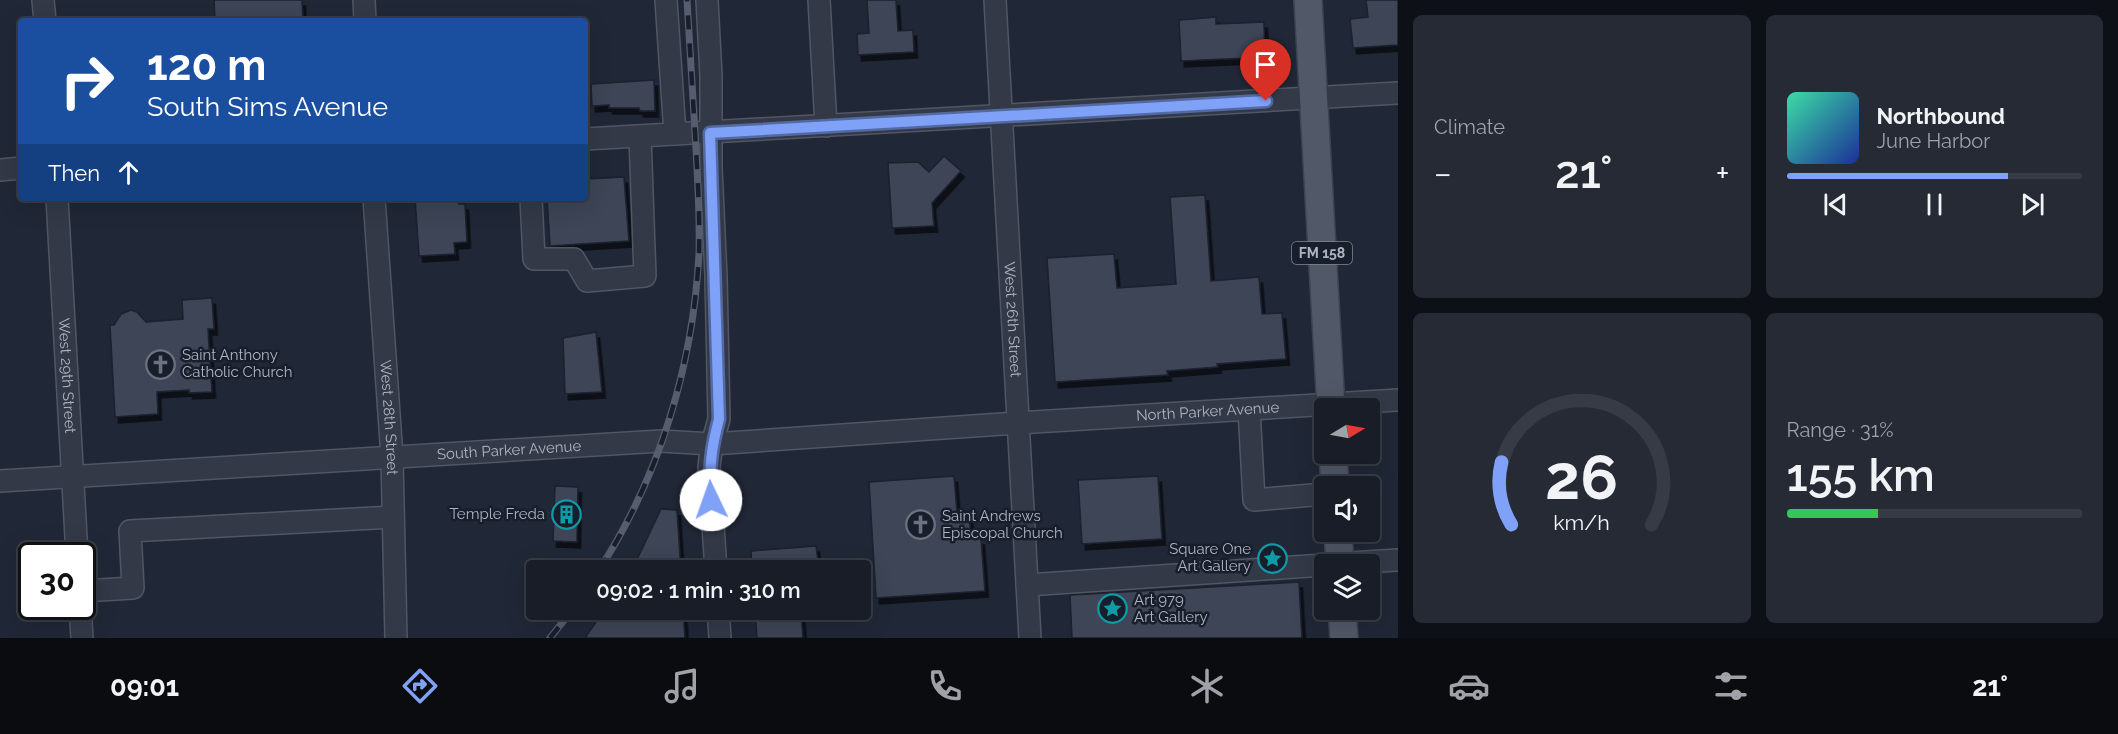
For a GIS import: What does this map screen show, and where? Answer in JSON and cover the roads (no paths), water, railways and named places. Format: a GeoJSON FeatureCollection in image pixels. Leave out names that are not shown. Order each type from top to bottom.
{"type":"FeatureCollection","features":[{"type":"Feature","properties":{"kind":"main road","name":"FM 158"},"geometry":{"type":"LineString","coordinates":[[1308,0],[1331,398]]}},
{"type":"Feature","properties":{"kind":"main road"},"geometry":{"type":"LineString","coordinates":[[1343,620],[1344,638]]}},
{"type":"Feature","properties":{"kind":"street"},"geometry":{"type":"LineString","coordinates":[[44,0],[45,18]]}},
{"type":"Feature","properties":{"kind":"street"},"geometry":{"type":"LineString","coordinates":[[364,0],[365,18]]}},
{"type":"Feature","properties":{"kind":"street"},"geometry":{"type":"LineString","coordinates":[[666,0],[675,134]]}},
{"type":"Feature","properties":{"kind":"street"},"geometry":{"type":"LineString","coordinates":[[707,0],[711,76],[710,133],[719,419],[712,444],[710,466],[715,560]]}},
{"type":"Feature","properties":{"kind":"street"},"geometry":{"type":"LineString","coordinates":[[819,0],[826,126]]}},
{"type":"Feature","properties":{"kind":"street","name":"West 26th Street"},"geometry":{"type":"LineString","coordinates":[[995,0],[1030,638]]}},
{"type":"Feature","properties":{"kind":"street"},"geometry":{"type":"LineString","coordinates":[[588,139],[1398,93]]}},
{"type":"Feature","properties":{"kind":"street"},"geometry":{"type":"LineString","coordinates":[[531,201],[534,259],[574,259],[587,281],[645,276],[640,136]]}},
{"type":"Feature","properties":{"kind":"street"},"geometry":{"type":"LineString","coordinates":[[0,170],[18,168]]}},
{"type":"Feature","properties":{"kind":"street","name":"West 29th Street"},"geometry":{"type":"LineString","coordinates":[[57,201],[76,542]]}},
{"type":"Feature","properties":{"kind":"street","name":"West 28th Street"},"geometry":{"type":"LineString","coordinates":[[374,201],[392,457],[396,638]]}},
{"type":"Feature","properties":{"kind":"street","name":"North Parker Avenue"},"geometry":{"type":"LineString","coordinates":[[1380,402],[1398,400]]}},
{"type":"Feature","properties":{"kind":"street","name":"North Parker Avenue"},"geometry":{"type":"LineString","coordinates":[[1017,423],[1314,407]]}},
{"type":"Feature","properties":{"kind":"street"},"geometry":{"type":"LineString","coordinates":[[1249,409],[1254,501],[1314,495]]}},
{"type":"Feature","properties":{"kind":"street","name":"South Parker Avenue"},"geometry":{"type":"LineString","coordinates":[[0,481],[662,441],[712,444],[1017,423]]}},
{"type":"Feature","properties":{"kind":"street"},"geometry":{"type":"LineString","coordinates":[[96,590],[133,588],[130,531],[393,517]]}},
{"type":"Feature","properties":{"kind":"street"},"geometry":{"type":"LineString","coordinates":[[1380,561],[1398,560]]}},
{"type":"Feature","properties":{"kind":"street"},"geometry":{"type":"LineString","coordinates":[[1027,585],[1314,566]]}},
{"type":"Feature","properties":{"kind":"street"},"geometry":{"type":"LineString","coordinates":[[81,620],[82,638]]}},
{"type":"Feature","properties":{"kind":"street"},"geometry":{"type":"LineString","coordinates":[[719,620],[720,638]]}},
{"type":"Feature","properties":{"kind":"railway"},"geometry":{"type":"LineString","coordinates":[[605,560],[640,497],[670,418],[681,378],[695,296],[699,228],[687,0]]}},
{"type":"Feature","properties":{"kind":"railway"},"geometry":{"type":"LineString","coordinates":[[550,638],[564,620]]}},
{"type":"Feature","properties":{"kind":"place","name":"Saint Anthony Catholic Church"},"geometry":{"type":"Point","coordinates":[161,364]}},
{"type":"Feature","properties":{"kind":"place","name":"Temple Freda"},"geometry":{"type":"Point","coordinates":[566,514]}},
{"type":"Feature","properties":{"kind":"place","name":"Saint Andrews Episcopal Church"},"geometry":{"type":"Point","coordinates":[921,525]}},
{"type":"Feature","properties":{"kind":"place","name":"Square One Art Gallery"},"geometry":{"type":"Point","coordinates":[1272,558]}},
{"type":"Feature","properties":{"kind":"place","name":"Art 979 Art Gallery"},"geometry":{"type":"Point","coordinates":[1113,609]}}]}
